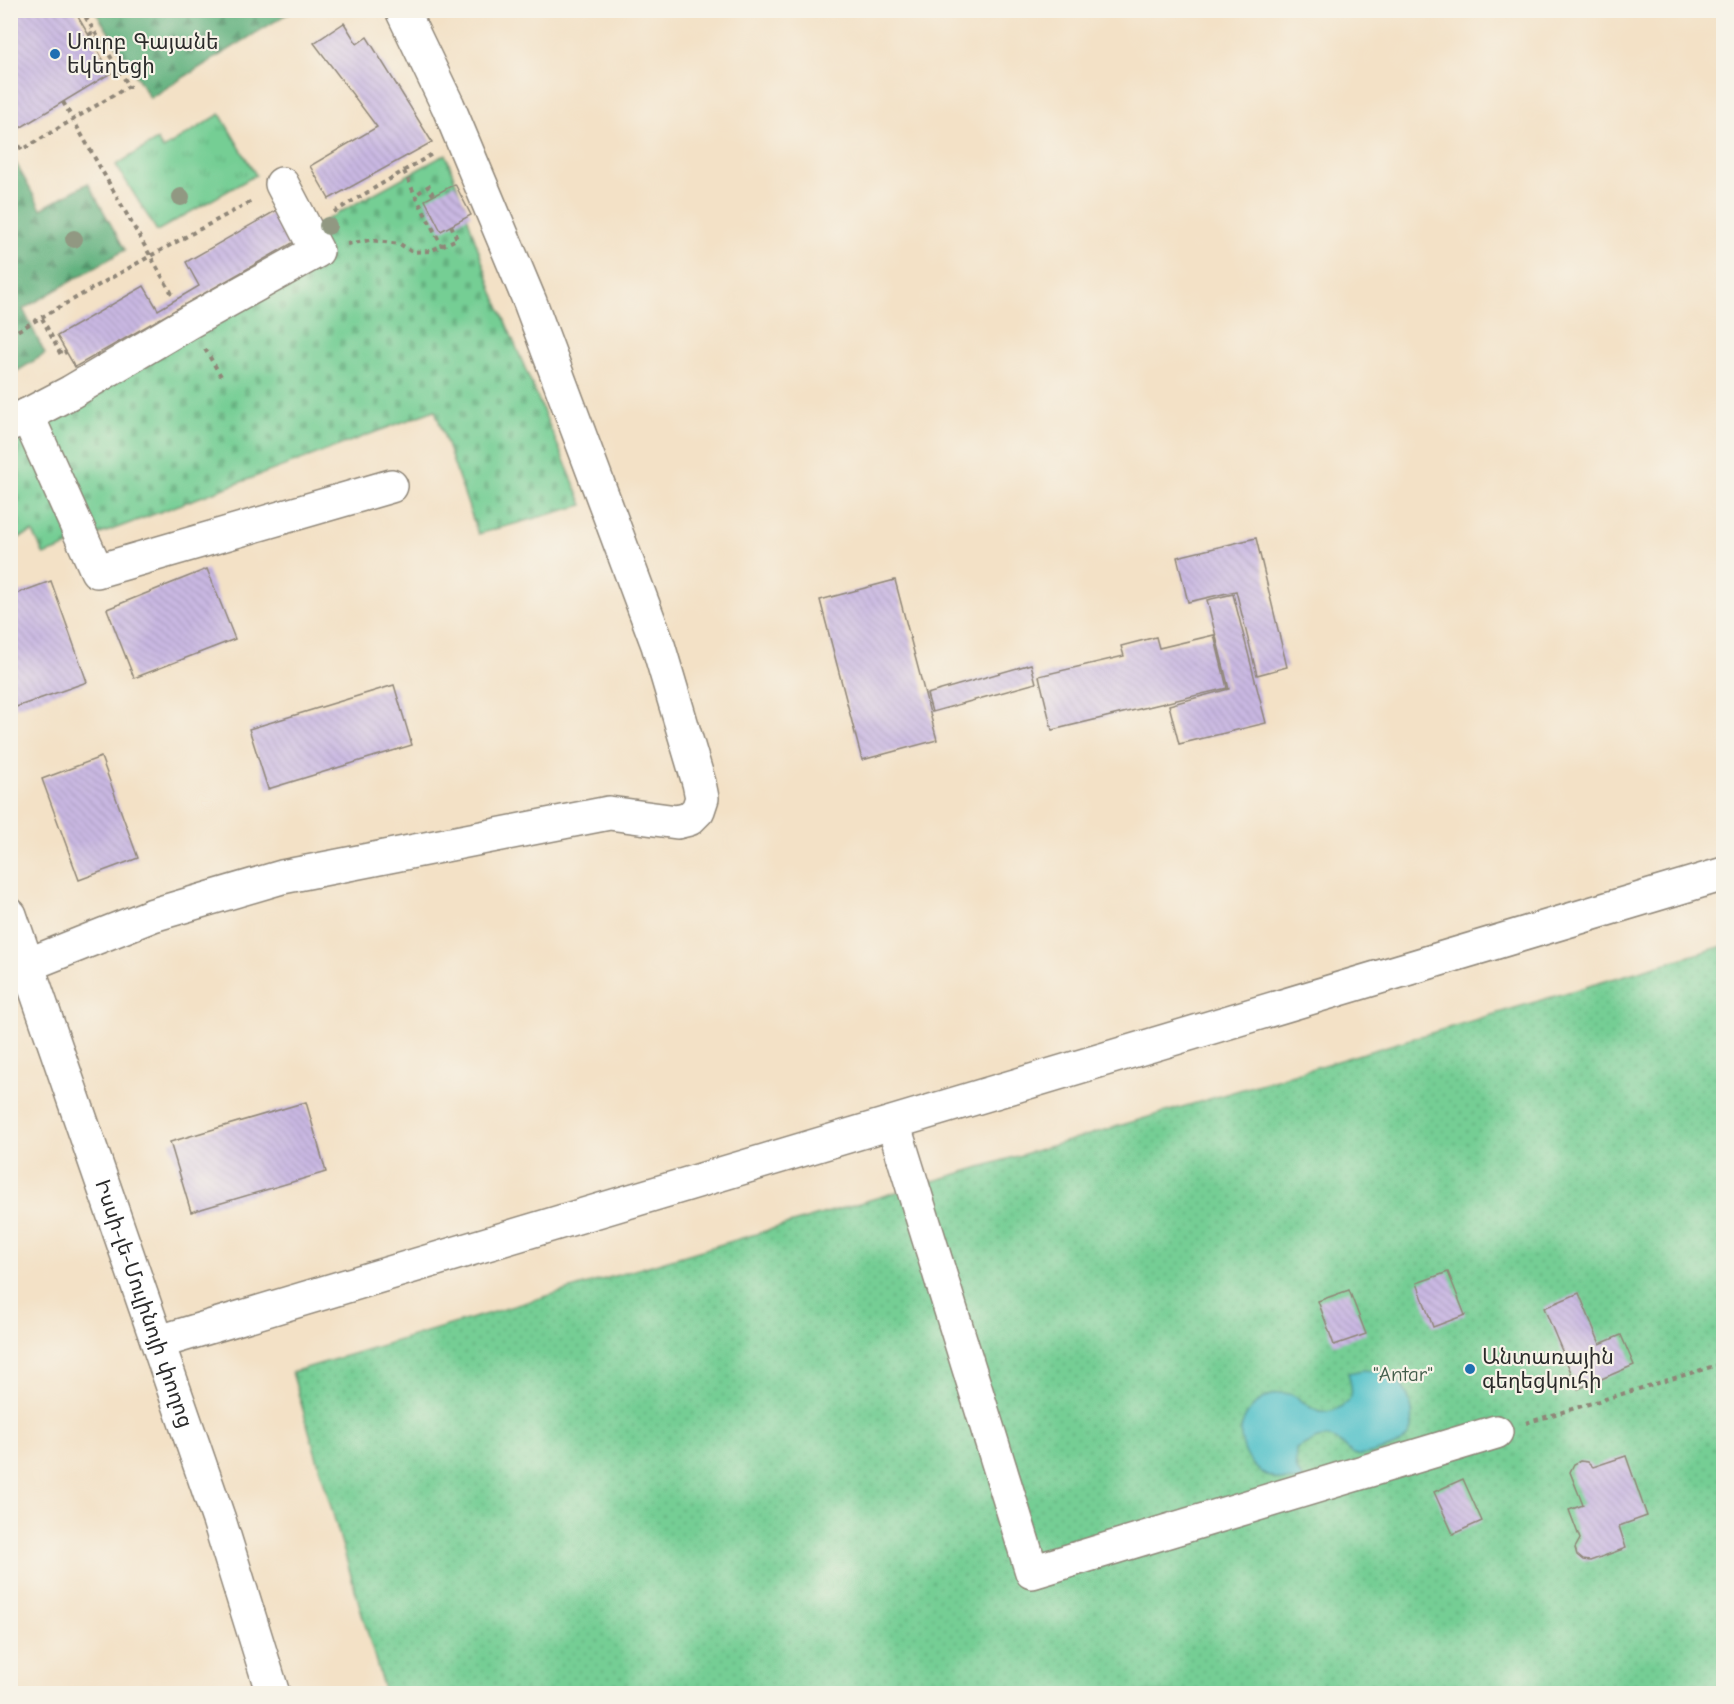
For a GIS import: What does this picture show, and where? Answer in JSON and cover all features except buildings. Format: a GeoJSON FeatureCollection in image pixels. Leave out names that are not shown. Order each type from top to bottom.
{"type":"FeatureCollection","features":[{"type":"Feature","properties":{"kind":"street"},"geometry":{"type":"LineString","coordinates":[[27,965],[153,915],[282,876],[609,813],[677,822],[689,819],[698,810],[702,798],[699,783],[658,645],[530,302],[448,106],[402,10]]}},
{"type":"Feature","properties":{"kind":"street"},"geometry":{"type":"LineString","coordinates":[[282,184],[311,240],[189,322],[71,392],[19,419],[97,571],[391,486]]}},
{"type":"Feature","properties":{"kind":"street"},"geometry":{"type":"LineString","coordinates":[[159,1342],[1724,874]]}},
{"type":"Feature","properties":{"kind":"street","name":"Իսսի-լե-Մուլինոյի փողոց"},"geometry":{"type":"LineString","coordinates":[[10,915],[159,1342],[219,1520],[273,1694]]}},
{"type":"Feature","properties":{"kind":"street"},"geometry":{"type":"LineString","coordinates":[[893,1123],[1032,1572],[1496,1432]]}},
{"type":"Feature","properties":{"kind":"path"},"geometry":{"type":"LineString","coordinates":[[10,130],[22,150],[129,86],[81,10]]}},
{"type":"Feature","properties":{"kind":"path"},"geometry":{"type":"LineString","coordinates":[[89,35],[94,31]]}},
{"type":"Feature","properties":{"kind":"path"},"geometry":{"type":"LineString","coordinates":[[63,102],[152,255],[175,300]]}},
{"type":"Feature","properties":{"kind":"path"},"geometry":{"type":"LineString","coordinates":[[311,240],[404,171],[434,153]]}},
{"type":"Feature","properties":{"kind":"path"},"geometry":{"type":"LineString","coordinates":[[404,171],[442,246]]}},
{"type":"Feature","properties":{"kind":"path"},"geometry":{"type":"LineString","coordinates":[[10,335],[282,184]]}},
{"type":"Feature","properties":{"kind":"path"},"geometry":{"type":"LineString","coordinates":[[415,195],[429,186],[433,195]]}},
{"type":"Feature","properties":{"kind":"path"},"geometry":{"type":"LineString","coordinates":[[311,240],[369,240],[400,244],[412,252],[430,251],[457,239],[451,225]]}},
{"type":"Feature","properties":{"kind":"path"},"geometry":{"type":"LineString","coordinates":[[42,318],[61,355],[66,352]]}},
{"type":"Feature","properties":{"kind":"path"},"geometry":{"type":"LineString","coordinates":[[1496,1432],[1724,1363]]}},
{"type":"Feature","properties":{"kind":"green space"},"geometry":{"type":"Polygon","coordinates":[[[95,11],[292,11],[150,98],[95,11]]]}},
{"type":"Feature","properties":{"kind":"green space"},"geometry":{"type":"Polygon","coordinates":[[[220,114],[256,175],[157,231],[116,165],[157,140],[163,149],[220,114]]]}},
{"type":"Feature","properties":{"kind":"green space"},"geometry":{"type":"Polygon","coordinates":[[[10,152],[41,209],[88,183],[125,250],[23,309],[45,354],[11,375],[10,152]]]}},
{"type":"Feature","properties":{"kind":"green space"},"geometry":{"type":"Polygon","coordinates":[[[446,154],[492,290],[583,505],[478,534],[435,410],[44,555],[33,532],[11,541],[10,431],[323,253],[311,228],[446,154]]]}},
{"type":"Feature","properties":{"kind":"green space","name":"\"Antar\""},"geometry":{"type":"Polygon","coordinates":[[[1723,946],[1723,1693],[385,1693],[292,1372],[1723,946]]]}},
{"type":"Feature","properties":{"kind":"water"},"geometry":{"type":"Polygon","coordinates":[[[1363,1370],[1390,1375],[1404,1389],[1412,1410],[1410,1431],[1405,1439],[1389,1448],[1360,1455],[1351,1453],[1333,1439],[1322,1438],[1312,1441],[1296,1449],[1296,1466],[1304,1480],[1282,1480],[1263,1473],[1255,1467],[1244,1449],[1241,1428],[1255,1405],[1271,1395],[1280,1393],[1293,1395],[1316,1411],[1333,1410],[1346,1403],[1351,1396],[1348,1373],[1363,1370]]]}},
{"type":"Feature","properties":{"kind":"place","name":"Սուրբ Գայանե եկեղեցի"},"geometry":{"type":"Point","coordinates":[55,54]}},
{"type":"Feature","properties":{"kind":"place","name":"Անտառային գեղեցկուհի"},"geometry":{"type":"Point","coordinates":[1470,1369]}}]}
